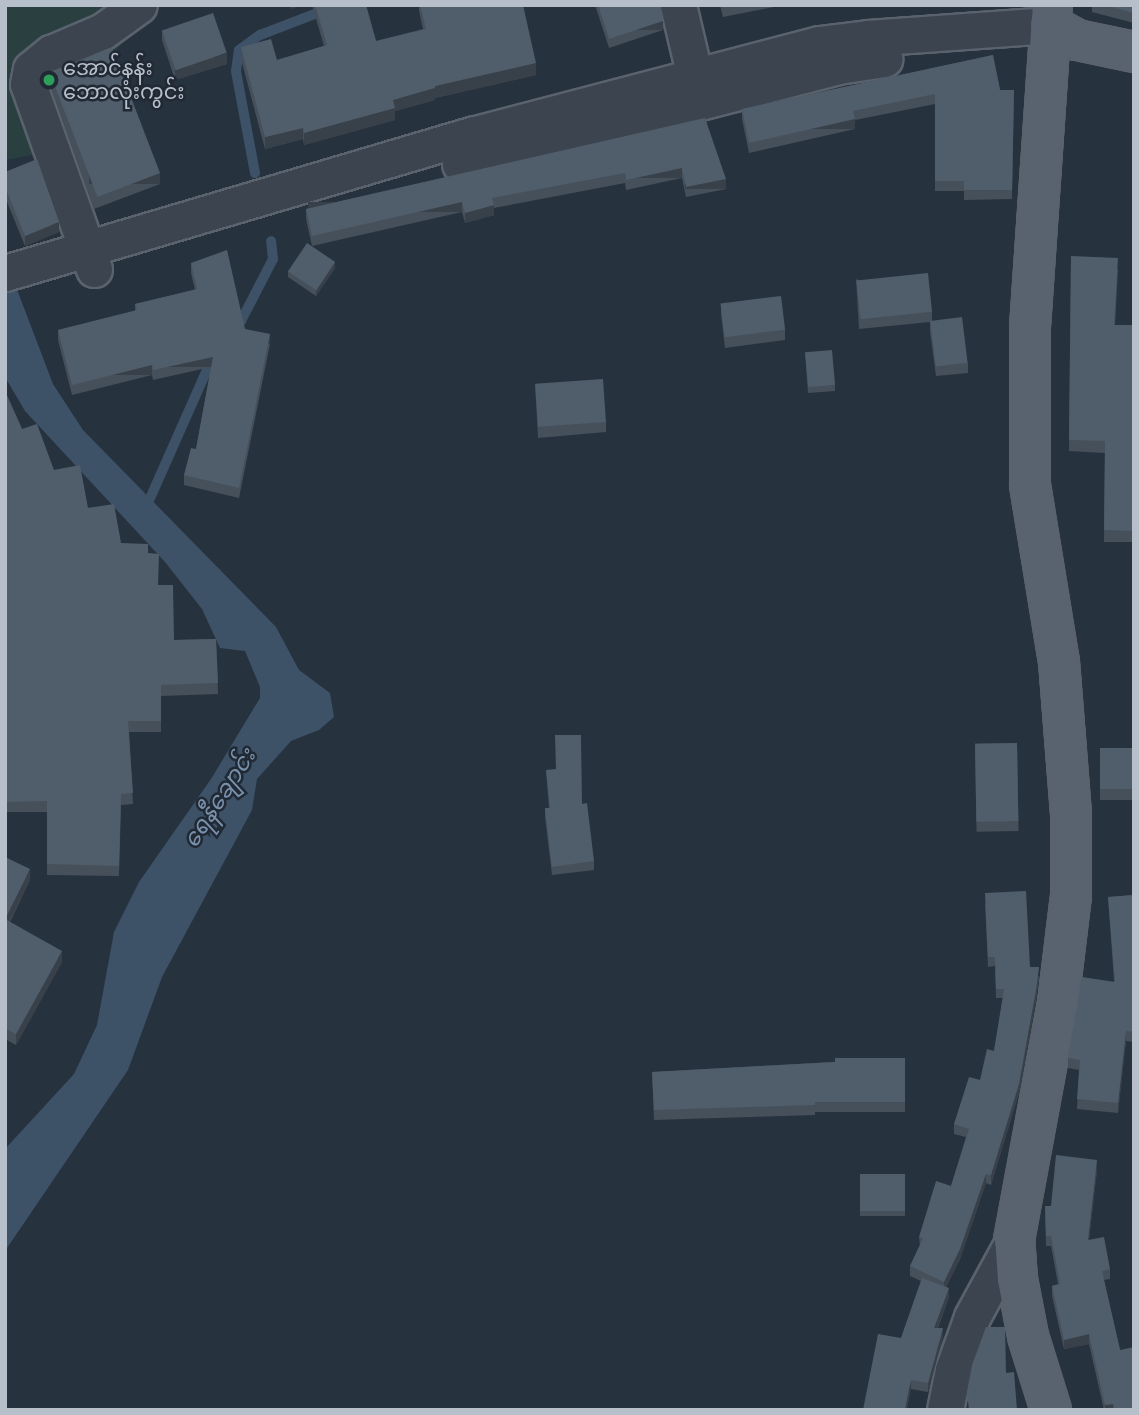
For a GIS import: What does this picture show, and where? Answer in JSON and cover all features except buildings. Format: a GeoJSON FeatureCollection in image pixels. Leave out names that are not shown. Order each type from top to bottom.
{"type":"FeatureCollection","features":[{"type":"Feature","properties":{"kind":"main road"},"geometry":{"type":"LineString","coordinates":[[1051,1410],[1028,1336],[1013,1240],[1058,1003],[1071,896],[1071,814],[1059,662],[1030,484],[1030,327],[1057,29],[1134,52]]}},
{"type":"Feature","properties":{"kind":"street"},"geometry":{"type":"LineString","coordinates":[[91,259],[28,84],[31,69],[51,53],[103,31],[139,5]]}},
{"type":"Feature","properties":{"kind":"street"},"geometry":{"type":"LineString","coordinates":[[678,5],[695,77]]}},
{"type":"Feature","properties":{"kind":"street"},"geometry":{"type":"LineString","coordinates":[[91,259],[472,135],[819,44],[868,38],[1057,29]]}},
{"type":"Feature","properties":{"kind":"street"},"geometry":{"type":"LineString","coordinates":[[5,294],[25,274],[838,66],[918,55],[1057,29]]}},
{"type":"Feature","properties":{"kind":"street"},"geometry":{"type":"LineString","coordinates":[[945,1410],[953,1370],[972,1317],[1013,1240]]}},
{"type":"Feature","properties":{"kind":"green space","name":"အောင်နန်း ဘောလုံးကွင်း"},"geometry":{"type":"Polygon","coordinates":[[[5,5],[153,5],[32,155],[5,160],[5,5]]]}},
{"type":"Feature","properties":{"kind":"water","name":"ရေနီချောင်း"},"geometry":{"type":"Polygon","coordinates":[[[5,258],[53,384],[83,430],[276,627],[299,670],[330,693],[334,717],[319,730],[291,741],[257,779],[252,810],[162,977],[128,1070],[5,1251],[5,1149],[74,1074],[97,1025],[114,932],[139,882],[211,779],[260,698],[260,687],[245,651],[220,648],[202,609],[165,562],[25,411],[5,377],[5,258]]]}},
{"type":"Feature","properties":{"kind":"waterway"},"geometry":{"type":"LineString","coordinates":[[255,173],[236,71],[239,50],[260,35],[338,5]]}},
{"type":"Feature","properties":{"kind":"waterway"},"geometry":{"type":"LineString","coordinates":[[233,328],[241,321],[273,259],[271,241]]}},
{"type":"Feature","properties":{"kind":"waterway"},"geometry":{"type":"LineString","coordinates":[[144,512],[214,354]]}},
{"type":"Feature","properties":{"kind":"place","name":"အောင်နန်း ဘောလုံးကွင်း"},"geometry":{"type":"Point","coordinates":[49,80]}}]}
